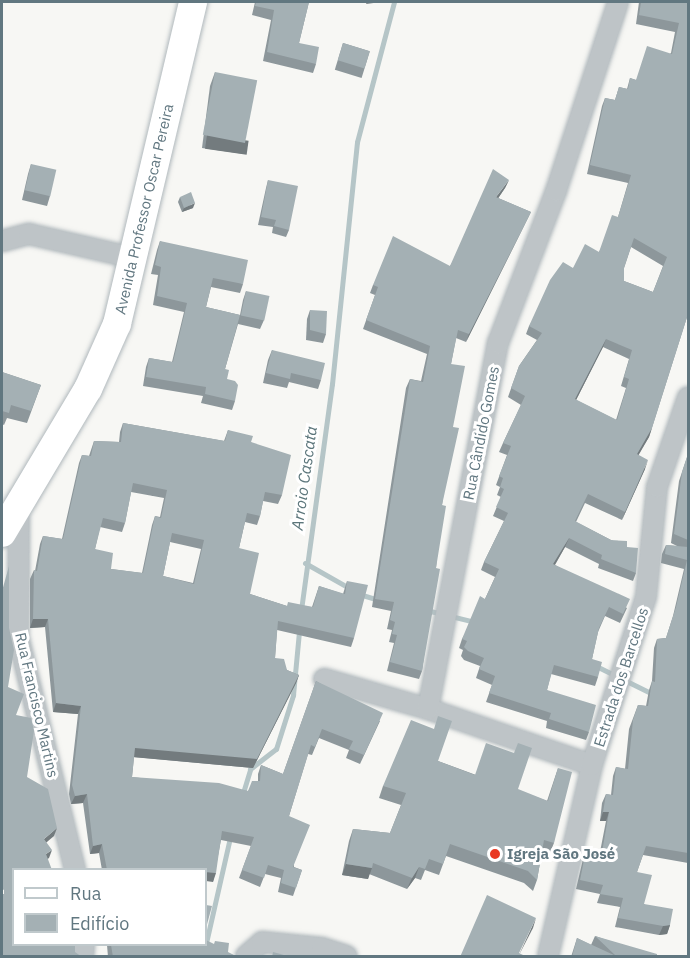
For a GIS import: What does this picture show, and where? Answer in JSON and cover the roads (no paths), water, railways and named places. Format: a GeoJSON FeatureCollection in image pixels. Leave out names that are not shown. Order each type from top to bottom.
{"type":"FeatureCollection","features":[{"type":"Feature","properties":{"kind":"main road","name":"Avenida Professor Oscar Pereira"},"geometry":{"type":"LineString","coordinates":[[2,534],[88,389],[117,324],[135,258],[192,2]]}},
{"type":"Feature","properties":{"kind":"street","name":"Rua Cândido Gomes"},"geometry":{"type":"LineString","coordinates":[[429,709],[498,343],[556,191],[618,2]]}},
{"type":"Feature","properties":{"kind":"street"},"geometry":{"type":"LineString","coordinates":[[2,241],[29,234],[135,258]]}},
{"type":"Feature","properties":{"kind":"street","name":"Estrada dos Barcellos"},"geometry":{"type":"LineString","coordinates":[[548,957],[592,765],[646,597],[657,487],[688,397]]}},
{"type":"Feature","properties":{"kind":"street","name":"Rua Francisco Martins"},"geometry":{"type":"LineString","coordinates":[[19,503],[18,636],[75,868]]}},
{"type":"Feature","properties":{"kind":"street"},"geometry":{"type":"LineString","coordinates":[[324,679],[429,709],[592,765]]}},
{"type":"Feature","properties":{"kind":"street"},"geometry":{"type":"LineString","coordinates":[[246,957],[262,942],[322,948],[347,957]]}},
{"type":"Feature","properties":{"kind":"waterway","name":"Arroio Cascata"},"geometry":{"type":"LineString","coordinates":[[301,610],[332,384],[357,142],[394,2]]}},
{"type":"Feature","properties":{"kind":"waterway"},"geometry":{"type":"LineString","coordinates":[[305,563],[351,589]]}},
{"type":"Feature","properties":{"kind":"waterway"},"geometry":{"type":"LineString","coordinates":[[359,594],[379,600]]}},
{"type":"Feature","properties":{"kind":"waterway"},"geometry":{"type":"LineString","coordinates":[[426,610],[475,622]]}},
{"type":"Feature","properties":{"kind":"waterway","name":"Arroio Cascata"},"geometry":{"type":"LineString","coordinates":[[242,796],[250,769],[276,749],[293,695],[299,631]]}},
{"type":"Feature","properties":{"kind":"waterway"},"geometry":{"type":"LineString","coordinates":[[596,666],[655,695]]}},
{"type":"Feature","properties":{"kind":"waterway","name":"Arroio Cascata"},"geometry":{"type":"LineString","coordinates":[[207,939],[230,837]]}},
{"type":"Feature","properties":{"kind":"place","name":"Igreja São José"},"geometry":{"type":"Point","coordinates":[495,854]}}]}
